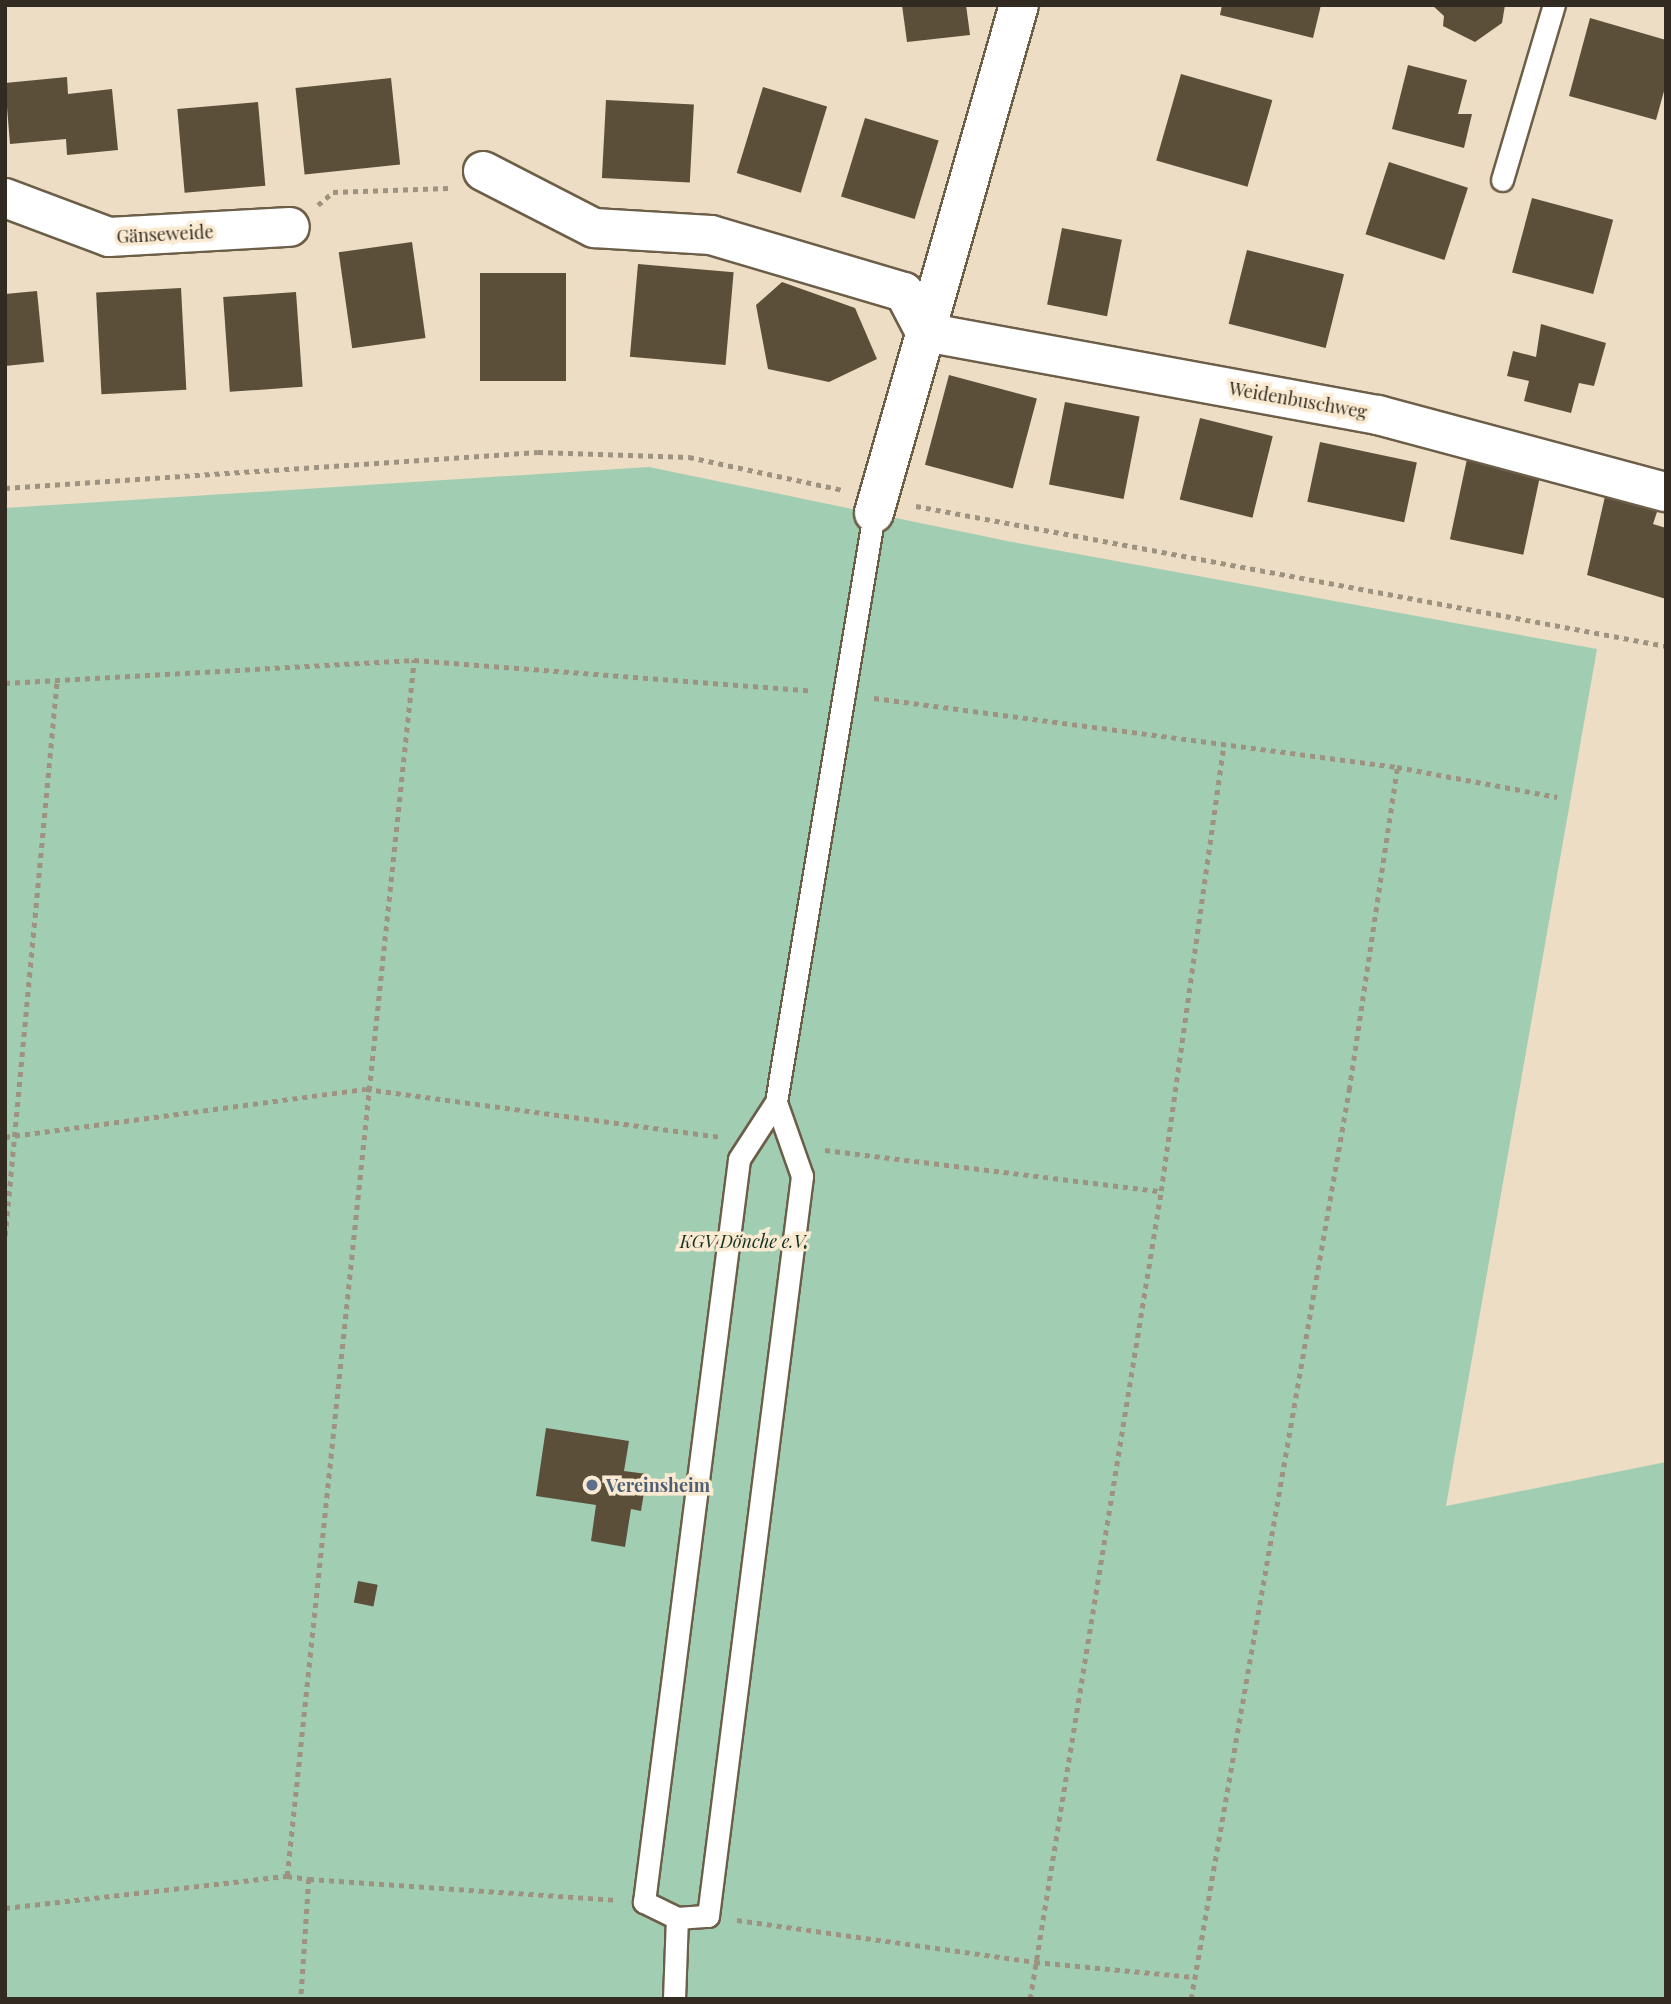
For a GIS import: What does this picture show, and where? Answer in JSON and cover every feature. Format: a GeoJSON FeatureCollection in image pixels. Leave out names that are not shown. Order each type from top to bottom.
{"type":"FeatureCollection","features":[{"type":"Feature","properties":{"kind":"street"},"geometry":{"type":"LineString","coordinates":[[874,513],[1019,5]]}},
{"type":"Feature","properties":{"kind":"street"},"geometry":{"type":"LineString","coordinates":[[483,171],[594,228],[711,234],[904,292],[925,332]]}},
{"type":"Feature","properties":{"kind":"street","name":"Gänseweide"},"geometry":{"type":"LineString","coordinates":[[5,198],[109,237],[290,227]]}},
{"type":"Feature","properties":{"kind":"street","name":"Weidenbuschweg"},"geometry":{"type":"LineString","coordinates":[[925,332],[1378,415],[1666,492]]}},
{"type":"Feature","properties":{"kind":"lane"},"geometry":{"type":"LineString","coordinates":[[1502,180],[1554,5]]}},
{"type":"Feature","properties":{"kind":"lane"},"geometry":{"type":"LineString","coordinates":[[776,1102],[802,1176],[708,1916],[677,1918],[644,1902],[739,1159],[776,1102],[841,693],[874,513]]}},
{"type":"Feature","properties":{"kind":"lane"},"geometry":{"type":"LineString","coordinates":[[674,1999],[677,1918]]}},
{"type":"Feature","properties":{"kind":"path"},"geometry":{"type":"LineString","coordinates":[[290,227],[333,192],[446,188],[483,171]]}},
{"type":"Feature","properties":{"kind":"path"},"geometry":{"type":"LineString","coordinates":[[287,1876],[366,1089],[414,660]]}},
{"type":"Feature","properties":{"kind":"path"},"geometry":{"type":"LineString","coordinates":[[5,683],[414,660],[841,693],[1397,767],[1558,797]]}},
{"type":"Feature","properties":{"kind":"path"},"geometry":{"type":"LineString","coordinates":[[5,1237],[8,1137],[57,680]]}},
{"type":"Feature","properties":{"kind":"path"},"geometry":{"type":"LineString","coordinates":[[1030,1999],[1161,1191],[1224,744]]}},
{"type":"Feature","properties":{"kind":"path"},"geometry":{"type":"LineString","coordinates":[[1191,1999],[1349,1090],[1397,767]]}},
{"type":"Feature","properties":{"kind":"path"},"geometry":{"type":"LineString","coordinates":[[8,1137],[366,1089],[750,1142]]}},
{"type":"Feature","properties":{"kind":"path"},"geometry":{"type":"LineString","coordinates":[[792,1146],[1161,1191]]}},
{"type":"Feature","properties":{"kind":"path"},"geometry":{"type":"LineString","coordinates":[[5,1908],[287,1876],[644,1902]]}},
{"type":"Feature","properties":{"kind":"path"},"geometry":{"type":"LineString","coordinates":[[301,1999],[309,1879]]}},
{"type":"Feature","properties":{"kind":"path"},"geometry":{"type":"LineString","coordinates":[[708,1916],[1035,1962],[1194,1977]]}},
{"type":"Feature","properties":{"kind":"green space","name":"KGV Dönche e.V."},"geometry":{"type":"Polygon","coordinates":[[[649,467],[1012,542],[1597,649],[1446,1506],[1666,1462],[1666,1999],[5,1999],[5,508],[649,467]]]}},
{"type":"Feature","properties":{"kind":"building"},"geometry":{"type":"Polygon","coordinates":[[[902,5],[966,5],[970,35],[907,42],[902,5]]]}},
{"type":"Feature","properties":{"kind":"building"},"geometry":{"type":"Polygon","coordinates":[[[1222,5],[1321,5],[1313,38],[1220,15],[1222,5]]]}},
{"type":"Feature","properties":{"kind":"building"},"geometry":{"type":"Polygon","coordinates":[[[1432,5],[1505,5],[1502,23],[1475,42],[1443,26],[1444,16],[1432,5]]]}},
{"type":"Feature","properties":{"kind":"building"},"geometry":{"type":"Polygon","coordinates":[[[1590,18],[1666,40],[1666,84],[1656,120],[1569,96],[1590,18]]]}},
{"type":"Feature","properties":{"kind":"building"},"geometry":{"type":"Polygon","coordinates":[[[1408,65],[1467,80],[1458,114],[1472,114],[1464,148],[1392,129],[1408,65]]]}},
{"type":"Feature","properties":{"kind":"building"},"geometry":{"type":"Polygon","coordinates":[[[1181,74],[1272,100],[1248,187],[1156,161],[1181,74]]]}},
{"type":"Feature","properties":{"kind":"building"},"geometry":{"type":"Polygon","coordinates":[[[67,77],[68,94],[112,89],[118,150],[67,155],[66,139],[10,144],[5,83],[67,77]]]}},
{"type":"Feature","properties":{"kind":"building"},"geometry":{"type":"Polygon","coordinates":[[[391,78],[400,165],[305,175],[296,88],[391,78]]]}},
{"type":"Feature","properties":{"kind":"building"},"geometry":{"type":"Polygon","coordinates":[[[763,87],[827,107],[801,193],[737,173],[763,87]]]}},
{"type":"Feature","properties":{"kind":"building"},"geometry":{"type":"Polygon","coordinates":[[[606,100],[694,105],[690,182],[602,178],[606,100]]]}},
{"type":"Feature","properties":{"kind":"building"},"geometry":{"type":"Polygon","coordinates":[[[258,102],[265,186],[185,193],[177,109],[258,102]]]}},
{"type":"Feature","properties":{"kind":"building"},"geometry":{"type":"Polygon","coordinates":[[[865,118],[939,141],[915,219],[841,196],[865,118]]]}},
{"type":"Feature","properties":{"kind":"building"},"geometry":{"type":"Polygon","coordinates":[[[1389,162],[1468,188],[1444,260],[1366,234],[1389,162]]]}},
{"type":"Feature","properties":{"kind":"building"},"geometry":{"type":"Polygon","coordinates":[[[1532,198],[1613,220],[1593,294],[1512,272],[1532,198]]]}},
{"type":"Feature","properties":{"kind":"building"},"geometry":{"type":"Polygon","coordinates":[[[1062,228],[1122,240],[1107,316],[1047,305],[1062,228]]]}},
{"type":"Feature","properties":{"kind":"building"},"geometry":{"type":"Polygon","coordinates":[[[412,242],[425,338],[352,348],[339,252],[412,242]]]}},
{"type":"Feature","properties":{"kind":"building"},"geometry":{"type":"Polygon","coordinates":[[[1247,250],[1344,274],[1326,348],[1229,324],[1247,250]]]}},
{"type":"Feature","properties":{"kind":"building"},"geometry":{"type":"Polygon","coordinates":[[[638,264],[734,272],[726,365],[630,357],[638,264]]]}},
{"type":"Feature","properties":{"kind":"building"},"geometry":{"type":"Polygon","coordinates":[[[480,273],[566,273],[566,381],[480,381],[480,273]]]}},
{"type":"Feature","properties":{"kind":"building"},"geometry":{"type":"Polygon","coordinates":[[[782,282],[855,308],[877,359],[829,382],[768,369],[756,305],[782,282]]]}},
{"type":"Feature","properties":{"kind":"building"},"geometry":{"type":"Polygon","coordinates":[[[181,288],[186,390],[101,394],[96,292],[181,288]]]}},
{"type":"Feature","properties":{"kind":"building"},"geometry":{"type":"Polygon","coordinates":[[[37,291],[44,362],[5,366],[5,294],[37,291]]]}},
{"type":"Feature","properties":{"kind":"building"},"geometry":{"type":"Polygon","coordinates":[[[296,292],[303,387],[230,392],[223,297],[296,292]]]}},
{"type":"Feature","properties":{"kind":"building"},"geometry":{"type":"Polygon","coordinates":[[[1541,324],[1606,343],[1594,386],[1579,383],[1571,413],[1524,401],[1529,381],[1507,376],[1513,351],[1536,357],[1541,324]]]}},
{"type":"Feature","properties":{"kind":"building"},"geometry":{"type":"Polygon","coordinates":[[[949,375],[1037,399],[1013,488],[925,465],[949,375]]]}},
{"type":"Feature","properties":{"kind":"building"},"geometry":{"type":"Polygon","coordinates":[[[1065,402],[1140,417],[1124,499],[1049,484],[1065,402]]]}},
{"type":"Feature","properties":{"kind":"building"},"geometry":{"type":"Polygon","coordinates":[[[1200,418],[1273,436],[1252,518],[1180,500],[1200,418]]]}},
{"type":"Feature","properties":{"kind":"building"},"geometry":{"type":"Polygon","coordinates":[[[1320,442],[1417,463],[1404,522],[1307,502],[1320,442]]]}},
{"type":"Feature","properties":{"kind":"building"},"geometry":{"type":"Polygon","coordinates":[[[1467,459],[1540,475],[1523,555],[1450,539],[1467,459]]]}},
{"type":"Feature","properties":{"kind":"building"},"geometry":{"type":"Polygon","coordinates":[[[1606,492],[1658,509],[1653,524],[1666,528],[1666,599],[1587,575],[1606,492]]]}},
{"type":"Feature","properties":{"kind":"building","name":"Vereinsheim"},"geometry":{"type":"Polygon","coordinates":[[[546,1428],[629,1441],[624,1471],[647,1474],[641,1511],[631,1509],[625,1547],[591,1541],[596,1505],[536,1496],[546,1428]]]}},
{"type":"Feature","properties":{"kind":"building"},"geometry":{"type":"Polygon","coordinates":[[[358,1581],[378,1585],[373,1606],[354,1603],[358,1581]]]}},
{"type":"Feature","properties":{"kind":"place","name":"Vereinsheim"},"geometry":{"type":"Point","coordinates":[592,1485]}}]}
